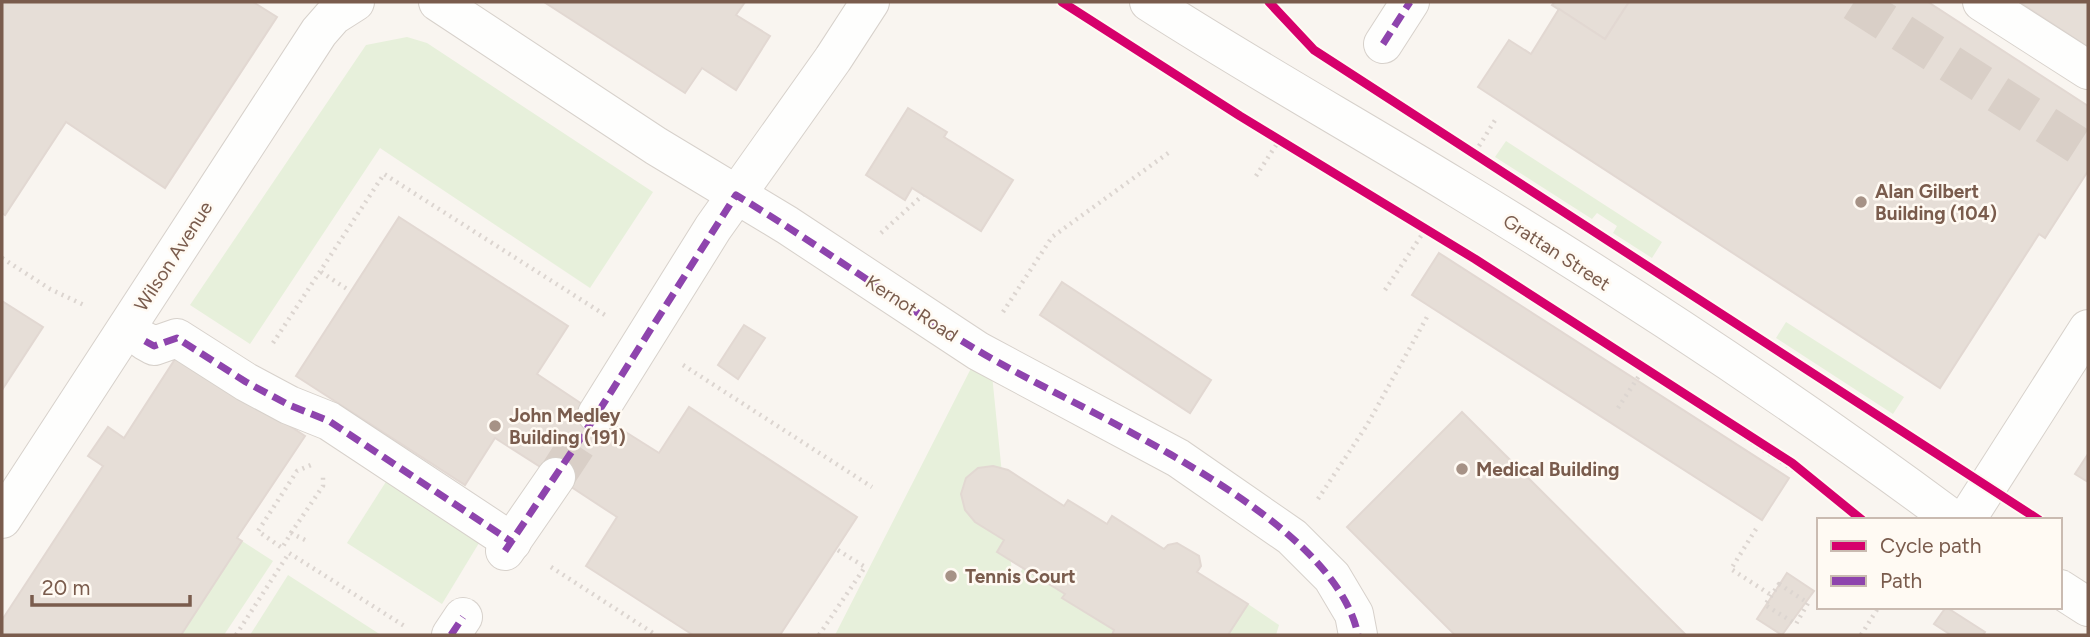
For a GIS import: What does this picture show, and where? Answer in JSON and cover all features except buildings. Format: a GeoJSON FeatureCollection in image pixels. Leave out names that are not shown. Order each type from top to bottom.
{"type":"FeatureCollection","features":[{"type":"Feature","properties":{"kind":"street","name":"Wilson Avenue"},"geometry":{"type":"LineString","coordinates":[[2,519],[319,32],[333,16],[355,2]]}},
{"type":"Feature","properties":{"kind":"street","name":"Kernot Road"},"geometry":{"type":"LineString","coordinates":[[438,2],[656,146],[978,351],[1178,458],[1292,537],[1332,577],[1353,614],[1358,635]]}},
{"type":"Feature","properties":{"kind":"street"},"geometry":{"type":"LineString","coordinates":[[597,414],[736,195],[833,59],[870,2]]}},
{"type":"Feature","properties":{"kind":"street","name":"Grattan Street"},"geometry":{"type":"LineString","coordinates":[[1149,2],[1236,58],[1460,190],[1743,371],[1811,415],[1951,518]]}},
{"type":"Feature","properties":{"kind":"street"},"geometry":{"type":"LineString","coordinates":[[1383,44],[1410,2]]}},
{"type":"Feature","properties":{"kind":"street"},"geometry":{"type":"LineString","coordinates":[[1982,2],[2088,70]]}},
{"type":"Feature","properties":{"kind":"street"},"geometry":{"type":"LineString","coordinates":[[1967,518],[2088,329]]}},
{"type":"Feature","properties":{"kind":"street"},"geometry":{"type":"LineString","coordinates":[[145,341],[154,346],[177,338],[246,382],[334,445],[509,546],[556,477]]}},
{"type":"Feature","properties":{"kind":"street"},"geometry":{"type":"LineString","coordinates":[[2062,590],[2088,607]]}},
{"type":"Feature","properties":{"kind":"path"},"geometry":{"type":"LineString","coordinates":[[1274,137],[1286,144]]}},
{"type":"Feature","properties":{"kind":"path"},"geometry":{"type":"LineString","coordinates":[[1464,147],[1476,155]]}},
{"type":"Feature","properties":{"kind":"path"},"geometry":{"type":"LineString","coordinates":[[996,323],[1052,237],[1171,151]]}},
{"type":"Feature","properties":{"kind":"path"},"geometry":{"type":"LineString","coordinates":[[246,382],[384,174],[872,487]]}},
{"type":"Feature","properties":{"kind":"path"},"geometry":{"type":"LineString","coordinates":[[1360,189],[1459,250]]}},
{"type":"Feature","properties":{"kind":"path"},"geometry":{"type":"LineString","coordinates":[[877,237],[923,195]]}},
{"type":"Feature","properties":{"kind":"path"},"geometry":{"type":"LineString","coordinates":[[2,258],[50,289],[95,310]]}},
{"type":"Feature","properties":{"kind":"path"},"geometry":{"type":"LineString","coordinates":[[1385,289],[1405,261]]}},
{"type":"Feature","properties":{"kind":"path"},"geometry":{"type":"LineString","coordinates":[[321,272],[350,291]]}},
{"type":"Feature","properties":{"kind":"path"},"geometry":{"type":"LineString","coordinates":[[1292,537],[1367,425],[1427,317]]}},
{"type":"Feature","properties":{"kind":"path"},"geometry":{"type":"LineString","coordinates":[[1639,365],[1651,372]]}},
{"type":"Feature","properties":{"kind":"path"},"geometry":{"type":"LineString","coordinates":[[1663,380],[1792,463],[1819,485]]}},
{"type":"Feature","properties":{"kind":"path"},"geometry":{"type":"LineString","coordinates":[[1680,395],[1819,485]]}},
{"type":"Feature","properties":{"kind":"path"},"geometry":{"type":"LineString","coordinates":[[334,445],[323,485],[282,548],[258,531],[297,471],[334,445]]}},
{"type":"Feature","properties":{"kind":"path"},"geometry":{"type":"LineString","coordinates":[[1755,528],[1731,569],[1771,595]]}},
{"type":"Feature","properties":{"kind":"path"},"geometry":{"type":"LineString","coordinates":[[291,533],[305,540]]}},
{"type":"Feature","properties":{"kind":"path"},"geometry":{"type":"LineString","coordinates":[[509,546],[656,635]]}},
{"type":"Feature","properties":{"kind":"path"},"geometry":{"type":"LineString","coordinates":[[819,635],[865,567],[836,549]]}},
{"type":"Feature","properties":{"kind":"path"},"geometry":{"type":"LineString","coordinates":[[236,635],[289,554],[407,628]]}},
{"type":"Feature","properties":{"kind":"path"},"geometry":{"type":"LineString","coordinates":[[1779,584],[1808,603],[1796,624],[1765,605],[1771,595],[1779,584]]}},
{"type":"Feature","properties":{"kind":"path"},"geometry":{"type":"LineString","coordinates":[[1861,635],[1877,609]]}},
{"type":"Feature","properties":{"kind":"green space"},"geometry":{"type":"Polygon","coordinates":[[[407,37],[427,43],[653,192],[590,288],[380,148],[250,344],[190,305],[366,45],[407,37]]]}},
{"type":"Feature","properties":{"kind":"green space"},"geometry":{"type":"Polygon","coordinates":[[[1506,141],[1662,242],[1652,258],[1613,233],[1617,226],[1597,213],[1592,219],[1495,157],[1506,141]]]}},
{"type":"Feature","properties":{"kind":"green space"},"geometry":{"type":"Polygon","coordinates":[[[1786,322],[1904,397],[1893,414],[1776,338],[1786,322]]]}},
{"type":"Feature","properties":{"kind":"green space"},"geometry":{"type":"Polygon","coordinates":[[[988,335],[1013,583],[1023,568],[1065,594],[1062,598],[1114,630],[1112,635],[835,635],[988,335]]]}},
{"type":"Feature","properties":{"kind":"green space"},"geometry":{"type":"Polygon","coordinates":[[[389,477],[482,538],[442,604],[347,543],[389,477]]]}},
{"type":"Feature","properties":{"kind":"green space"},"geometry":{"type":"Polygon","coordinates":[[[242,541],[273,561],[224,635],[181,635],[242,541]]]}},
{"type":"Feature","properties":{"kind":"green space"},"geometry":{"type":"Polygon","coordinates":[[[288,575],[381,635],[250,635],[288,575]]]}},
{"type":"Feature","properties":{"kind":"green space"},"geometry":{"type":"Polygon","coordinates":[[[1248,604],[1279,625],[1276,635],[1228,635],[1248,604]]]}},
{"type":"Feature","properties":{"kind":"tunnel"},"geometry":{"type":"LineString","coordinates":[[1854,2],[2088,152]]}},
{"type":"Feature","properties":{"kind":"tunnel"},"geometry":{"type":"LineString","coordinates":[[556,477],[597,414]]}},
{"type":"Feature","properties":{"kind":"marked path"},"geometry":{"type":"LineString","coordinates":[[1383,44],[1410,2]]}},
{"type":"Feature","properties":{"kind":"marked path"},"geometry":{"type":"LineString","coordinates":[[505,551],[597,414],[736,195],[977,350],[1136,435],[1253,507],[1302,547],[1339,590],[1358,635]]}},
{"type":"Feature","properties":{"kind":"marked path"},"geometry":{"type":"LineString","coordinates":[[145,341],[154,346],[177,338],[246,382],[289,405],[329,421],[512,542]]}},
{"type":"Feature","properties":{"kind":"marked path"},"geometry":{"type":"LineString","coordinates":[[451,635],[463,617]]}},
{"type":"Feature","properties":{"kind":"cycle path"},"geometry":{"type":"LineString","coordinates":[[1062,2],[1240,116],[1475,259],[1792,463],[1860,518]]}},
{"type":"Feature","properties":{"kind":"cycle path"},"geometry":{"type":"LineString","coordinates":[[1269,2],[1314,50],[2036,518]]}},
{"type":"Feature","properties":{"kind":"place","name":"Alan Gilbert Building (104)"},"geometry":{"type":"Point","coordinates":[1861,202]}},
{"type":"Feature","properties":{"kind":"place","name":"John Medley Building (191)"},"geometry":{"type":"Point","coordinates":[495,426]}},
{"type":"Feature","properties":{"kind":"place","name":"Medical Building"},"geometry":{"type":"Point","coordinates":[1462,469]}},
{"type":"Feature","properties":{"kind":"place","name":"Tennis Court"},"geometry":{"type":"Point","coordinates":[951,576]}}]}
